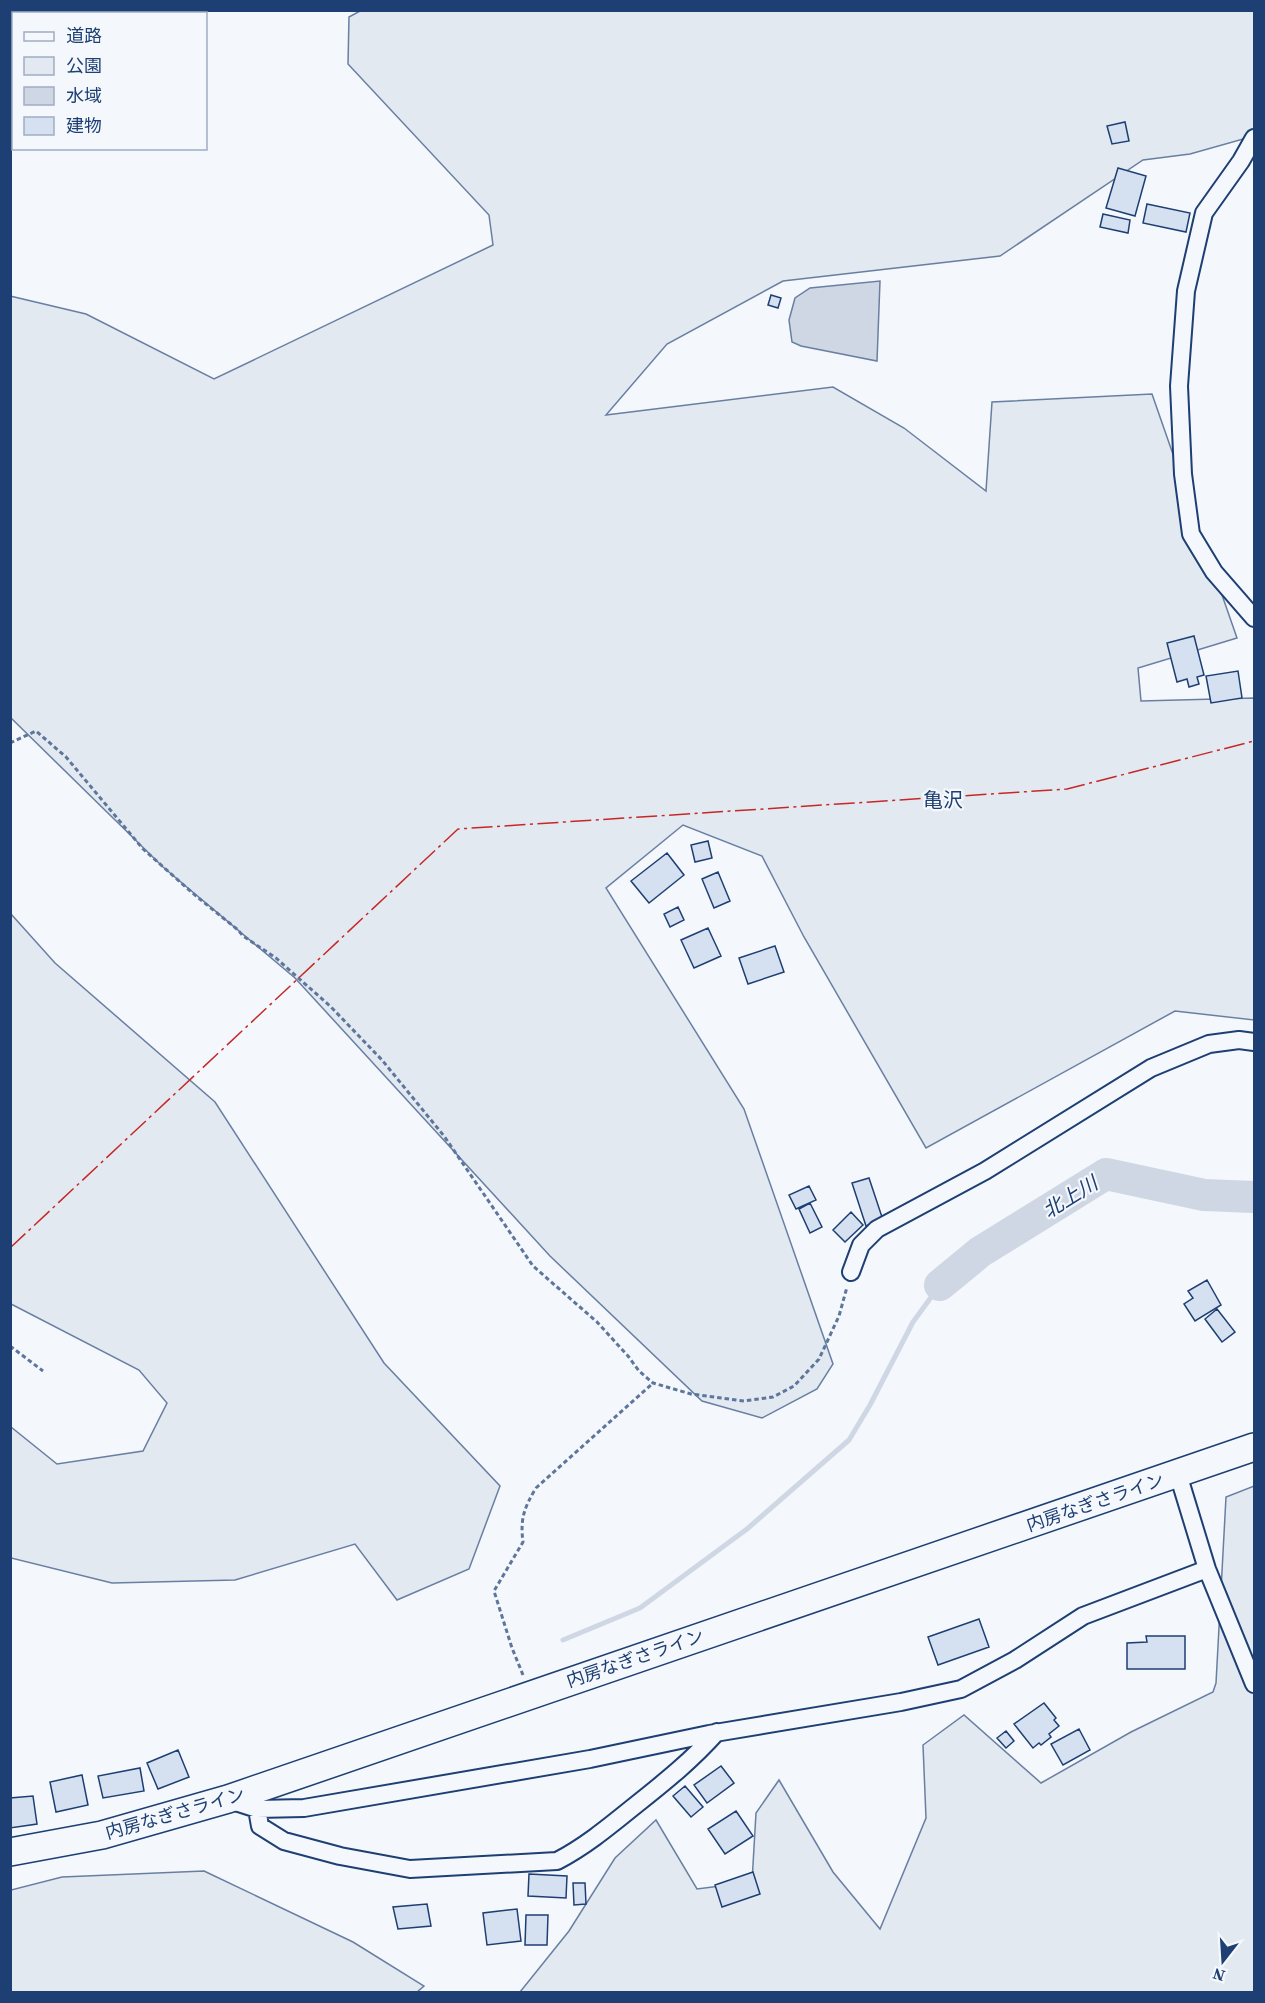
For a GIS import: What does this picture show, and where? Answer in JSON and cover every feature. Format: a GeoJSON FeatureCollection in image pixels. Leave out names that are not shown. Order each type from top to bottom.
{"type":"FeatureCollection","features":[{"type":"Feature","properties":{"kind":"highway","name":"内房なぎさライン"},"geometry":{"type":"LineString","coordinates":[[10,1852],[102,1835],[228,1799],[1254,1447]]}},
{"type":"Feature","properties":{"kind":"street"},"geometry":{"type":"LineString","coordinates":[[1254,138],[1241,161],[1204,213],[1186,291],[1179,386],[1183,474],[1191,534],[1214,572],[1254,618]]}},
{"type":"Feature","properties":{"kind":"street"},"geometry":{"type":"LineString","coordinates":[[851,1272],[861,1245],[876,1229],[985,1172],[1151,1068],[1209,1044],[1239,1040],[1254,1041]]}},
{"type":"Feature","properties":{"kind":"street"},"geometry":{"type":"LineString","coordinates":[[1178,1474],[1207,1569],[1254,1684]]}},
{"type":"Feature","properties":{"kind":"street"},"geometry":{"type":"LineString","coordinates":[[228,1799],[257,1809],[304,1808],[590,1759],[717,1732],[901,1702],[962,1689],[1083,1616],[1207,1569]]}},
{"type":"Feature","properties":{"kind":"street"},"geometry":{"type":"LineString","coordinates":[[257,1809],[260,1826],[284,1841],[340,1856],[410,1869],[556,1861],[578,1850],[690,1762],[717,1732]]}},
{"type":"Feature","properties":{"kind":"path"},"geometry":{"type":"LineString","coordinates":[[10,743],[36,731],[66,757],[143,849],[243,936],[276,958],[331,1006],[382,1060],[444,1136],[533,1266],[597,1322],[639,1371],[653,1383],[691,1394],[744,1401],[773,1396],[794,1386],[819,1359],[839,1316],[851,1272]]}},
{"type":"Feature","properties":{"kind":"path"},"geometry":{"type":"LineString","coordinates":[[10,1346],[43,1371]]}},
{"type":"Feature","properties":{"kind":"path"},"geometry":{"type":"LineString","coordinates":[[531,1694],[512,1648],[494,1591],[523,1542],[521,1526],[525,1505],[536,1488],[653,1383]]}},
{"type":"Feature","properties":{"kind":"green space"},"geometry":{"type":"Polygon","coordinates":[[[360,11],[1254,11],[1254,136],[1190,154],[1143,160],[1000,256],[783,281],[667,344],[606,415],[833,387],[904,428],[986,491],[992,402],[1152,394],[1237,638],[1138,668],[1141,701],[1254,698],[1254,1020],[1175,1011],[926,1148],[804,937],[762,856],[683,825],[606,888],[744,1109],[833,1364],[817,1389],[762,1418],[702,1401],[550,1256],[295,978],[163,867],[11,718],[10,296],[86,314],[214,379],[493,245],[489,215],[348,64],[349,17],[360,11]]]}},
{"type":"Feature","properties":{"kind":"green space"},"geometry":{"type":"Polygon","coordinates":[[[11,914],[55,963],[215,1102],[384,1363],[500,1486],[469,1569],[397,1600],[355,1544],[235,1580],[112,1583],[11,1558],[11,1427],[57,1464],[143,1451],[167,1403],[139,1370],[11,1304],[11,914]]]}},
{"type":"Feature","properties":{"kind":"green space"},"geometry":{"type":"Polygon","coordinates":[[[1254,1486],[1254,1992],[520,1992],[569,1931],[615,1858],[656,1820],[697,1889],[752,1882],[756,1813],[779,1780],[833,1872],[880,1929],[926,1818],[923,1745],[964,1715],[1041,1783],[1131,1732],[1213,1692],[1216,1683],[1226,1497],[1254,1486]]]}},
{"type":"Feature","properties":{"kind":"green space"},"geometry":{"type":"Polygon","coordinates":[[[204,1871],[353,1942],[424,1986],[417,1992],[11,1992],[11,1890],[62,1877],[204,1871]]]}},
{"type":"Feature","properties":{"kind":"water"},"geometry":{"type":"Polygon","coordinates":[[[880,281],[877,361],[801,346],[792,342],[789,320],[795,298],[810,288],[880,281]]]}},
{"type":"Feature","properties":{"kind":"building"},"geometry":{"type":"Polygon","coordinates":[[[1125,122],[1129,141],[1112,144],[1107,126],[1125,122]]]}},
{"type":"Feature","properties":{"kind":"building"},"geometry":{"type":"Polygon","coordinates":[[[1118,168],[1146,176],[1135,216],[1106,208],[1118,168]]]}},
{"type":"Feature","properties":{"kind":"building"},"geometry":{"type":"Polygon","coordinates":[[[1147,204],[1190,213],[1186,232],[1143,223],[1147,204]]]}},
{"type":"Feature","properties":{"kind":"building"},"geometry":{"type":"Polygon","coordinates":[[[1103,214],[1130,220],[1128,233],[1100,227],[1103,214]]]}},
{"type":"Feature","properties":{"kind":"building"},"geometry":{"type":"Polygon","coordinates":[[[771,295],[781,298],[778,308],[768,305],[771,295]]]}},
{"type":"Feature","properties":{"kind":"building"},"geometry":{"type":"Polygon","coordinates":[[[1194,636],[1204,675],[1197,677],[1199,684],[1189,687],[1187,679],[1177,682],[1167,643],[1194,636]]]}},
{"type":"Feature","properties":{"kind":"building"},"geometry":{"type":"Polygon","coordinates":[[[1238,671],[1242,698],[1211,703],[1206,676],[1238,671]]]}},
{"type":"Feature","properties":{"kind":"building"},"geometry":{"type":"Polygon","coordinates":[[[708,841],[712,858],[695,862],[691,845],[708,841]]]}},
{"type":"Feature","properties":{"kind":"building"},"geometry":{"type":"Polygon","coordinates":[[[667,853],[684,875],[649,903],[631,881],[667,853]]]}},
{"type":"Feature","properties":{"kind":"building"},"geometry":{"type":"Polygon","coordinates":[[[718,872],[730,901],[714,908],[702,879],[718,872]]]}},
{"type":"Feature","properties":{"kind":"building"},"geometry":{"type":"Polygon","coordinates":[[[678,907],[684,920],[670,927],[664,914],[678,907]]]}},
{"type":"Feature","properties":{"kind":"building"},"geometry":{"type":"Polygon","coordinates":[[[708,928],[721,956],[694,968],[681,940],[708,928]]]}},
{"type":"Feature","properties":{"kind":"building"},"geometry":{"type":"Polygon","coordinates":[[[775,946],[784,972],[748,984],[739,958],[775,946]]]}},
{"type":"Feature","properties":{"kind":"building"},"geometry":{"type":"Polygon","coordinates":[[[869,1178],[883,1220],[866,1226],[852,1183],[869,1178]]]}},
{"type":"Feature","properties":{"kind":"building"},"geometry":{"type":"Polygon","coordinates":[[[809,1186],[816,1200],[796,1209],[789,1195],[809,1186]]]}},
{"type":"Feature","properties":{"kind":"building"},"geometry":{"type":"Polygon","coordinates":[[[810,1203],[822,1227],[810,1233],[799,1209],[810,1203]]]}},
{"type":"Feature","properties":{"kind":"building"},"geometry":{"type":"Polygon","coordinates":[[[851,1212],[863,1225],[845,1242],[833,1230],[851,1212]]]}},
{"type":"Feature","properties":{"kind":"building"},"geometry":{"type":"Polygon","coordinates":[[[1207,1280],[1221,1305],[1195,1321],[1184,1304],[1193,1298],[1188,1291],[1207,1280]]]}},
{"type":"Feature","properties":{"kind":"building"},"geometry":{"type":"Polygon","coordinates":[[[1217,1309],[1235,1332],[1222,1342],[1205,1319],[1217,1309]]]}},
{"type":"Feature","properties":{"kind":"building"},"geometry":{"type":"Polygon","coordinates":[[[979,1619],[989,1647],[938,1665],[928,1637],[979,1619]]]}},
{"type":"Feature","properties":{"kind":"building"},"geometry":{"type":"Polygon","coordinates":[[[1146,1636],[1185,1636],[1185,1669],[1127,1669],[1127,1643],[1147,1642],[1146,1636]]]}},
{"type":"Feature","properties":{"kind":"building"},"geometry":{"type":"Polygon","coordinates":[[[1044,1703],[1056,1718],[1054,1720],[1059,1726],[1049,1734],[1051,1737],[1033,1748],[1014,1724],[1044,1703]]]}},
{"type":"Feature","properties":{"kind":"building"},"geometry":{"type":"Polygon","coordinates":[[[1079,1729],[1090,1750],[1063,1765],[1051,1744],[1079,1729]]]}},
{"type":"Feature","properties":{"kind":"building"},"geometry":{"type":"Polygon","coordinates":[[[1006,1731],[1014,1741],[1006,1748],[997,1738],[1006,1731]]]}},
{"type":"Feature","properties":{"kind":"building"},"geometry":{"type":"Polygon","coordinates":[[[178,1750],[189,1777],[158,1789],[147,1763],[178,1750]]]}},
{"type":"Feature","properties":{"kind":"building"},"geometry":{"type":"Polygon","coordinates":[[[721,1766],[734,1783],[707,1803],[694,1785],[721,1766]]]}},
{"type":"Feature","properties":{"kind":"building"},"geometry":{"type":"Polygon","coordinates":[[[140,1768],[144,1791],[103,1798],[98,1776],[140,1768]]]}},
{"type":"Feature","properties":{"kind":"building"},"geometry":{"type":"Polygon","coordinates":[[[82,1775],[88,1805],[56,1812],[50,1782],[82,1775]]]}},
{"type":"Feature","properties":{"kind":"building"},"geometry":{"type":"Polygon","coordinates":[[[685,1786],[703,1807],[691,1817],[673,1796],[685,1786]]]}},
{"type":"Feature","properties":{"kind":"building"},"geometry":{"type":"Polygon","coordinates":[[[33,1796],[37,1824],[10,1828],[10,1798],[33,1796]]]}},
{"type":"Feature","properties":{"kind":"building"},"geometry":{"type":"Polygon","coordinates":[[[736,1811],[753,1836],[725,1854],[708,1829],[736,1811]]]}},
{"type":"Feature","properties":{"kind":"building"},"geometry":{"type":"Polygon","coordinates":[[[753,1872],[760,1894],[722,1907],[715,1885],[753,1872]]]}},
{"type":"Feature","properties":{"kind":"building"},"geometry":{"type":"Polygon","coordinates":[[[529,1874],[567,1876],[566,1898],[528,1896],[529,1874]]]}},
{"type":"Feature","properties":{"kind":"building"},"geometry":{"type":"Polygon","coordinates":[[[573,1883],[585,1883],[586,1904],[574,1905],[573,1883]]]}},
{"type":"Feature","properties":{"kind":"building"},"geometry":{"type":"Polygon","coordinates":[[[427,1904],[431,1926],[398,1929],[393,1907],[427,1904]]]}},
{"type":"Feature","properties":{"kind":"building"},"geometry":{"type":"Polygon","coordinates":[[[517,1909],[521,1941],[487,1945],[483,1913],[517,1909]]]}},
{"type":"Feature","properties":{"kind":"building"},"geometry":{"type":"Polygon","coordinates":[[[526,1915],[548,1915],[547,1945],[525,1945],[526,1915]]]}},
{"type":"Feature","properties":{"kind":"waterway","name":"北上川"},"geometry":{"type":"LineString","coordinates":[[940,1285],[980,1252],[1106,1174],[1204,1195],[1254,1197]]}},
{"type":"Feature","properties":{"kind":"waterway"},"geometry":{"type":"LineString","coordinates":[[563,1640],[640,1608],[747,1529],[849,1440],[913,1322],[940,1285]]}},
{"type":"Feature","properties":{"kind":"power"},"geometry":{"type":"LineString","coordinates":[[10,1248],[458,829],[1067,789],[1254,741]]}},
{"type":"Feature","properties":{"kind":"district","name":"亀沢"},"geometry":{"type":"Point","coordinates":[943,800]}}]}
